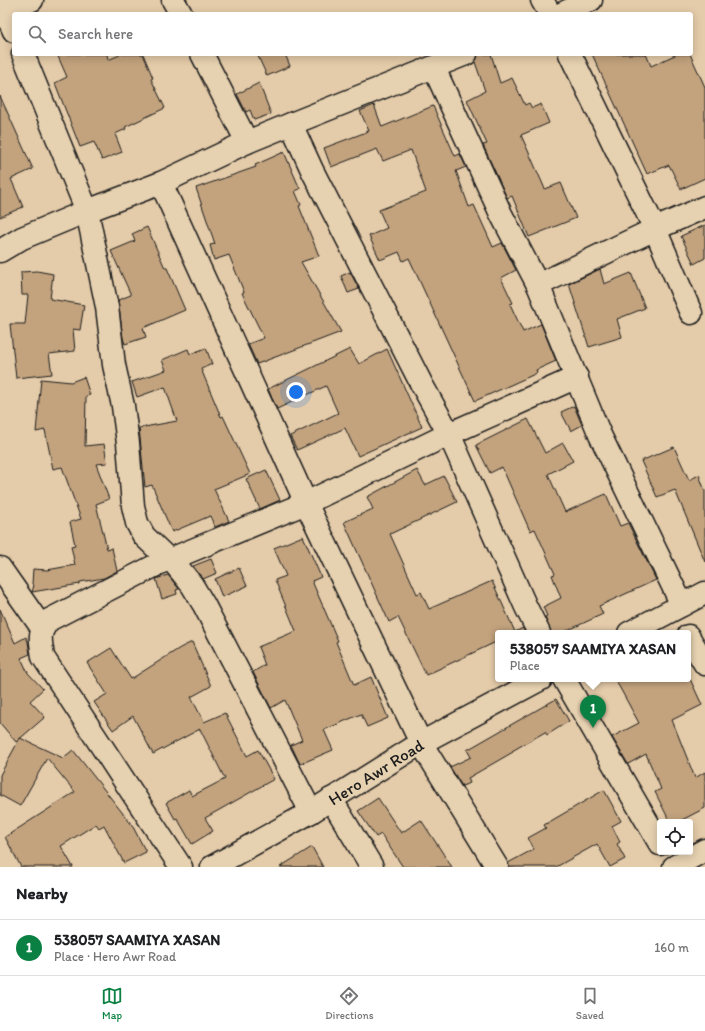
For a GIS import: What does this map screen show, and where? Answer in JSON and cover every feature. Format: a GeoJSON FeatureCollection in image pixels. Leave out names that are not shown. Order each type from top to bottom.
{"type":"FeatureCollection","features":[{"type":"Feature","properties":{"kind":"street"},"geometry":{"type":"LineString","coordinates":[[5,14],[32,0]]}},
{"type":"Feature","properties":{"kind":"street"},"geometry":{"type":"LineString","coordinates":[[173,0],[180,12]]}},
{"type":"Feature","properties":{"kind":"street"},"geometry":{"type":"LineString","coordinates":[[542,0],[549,12]]}},
{"type":"Feature","properties":{"kind":"street"},"geometry":{"type":"LineString","coordinates":[[565,12],[591,0]]}},
{"type":"Feature","properties":{"kind":"street"},"geometry":{"type":"LineString","coordinates":[[24,56],[87,211],[107,307],[114,365],[123,406],[128,443],[133,506],[137,523],[144,536],[169,559],[192,585],[204,605],[311,812]]}},
{"type":"Feature","properties":{"kind":"street"},"geometry":{"type":"LineString","coordinates":[[203,56],[247,142]]}},
{"type":"Feature","properties":{"kind":"street"},"geometry":{"type":"LineString","coordinates":[[0,251],[22,238],[161,183],[247,142],[461,56]]}},
{"type":"Feature","properties":{"kind":"street"},"geometry":{"type":"LineString","coordinates":[[571,56],[654,229],[691,313]]}},
{"type":"Feature","properties":{"kind":"street"},"geometry":{"type":"LineString","coordinates":[[434,68],[501,214],[538,285],[600,435],[678,608],[685,630]]}},
{"type":"Feature","properties":{"kind":"street"},"geometry":{"type":"LineString","coordinates":[[291,124],[319,184],[418,378],[449,434],[522,601],[537,630]]}},
{"type":"Feature","properties":{"kind":"street"},"geometry":{"type":"LineString","coordinates":[[161,183],[306,503],[421,743],[497,867]]}},
{"type":"Feature","properties":{"kind":"street"},"geometry":{"type":"LineString","coordinates":[[538,285],[654,229],[705,207]]}},
{"type":"Feature","properties":{"kind":"street"},"geometry":{"type":"LineString","coordinates":[[181,867],[43,657],[40,639],[42,628],[48,620],[169,559],[306,503],[449,434],[577,377]]}},
{"type":"Feature","properties":{"kind":"street"},"geometry":{"type":"LineString","coordinates":[[0,568],[42,628]]}},
{"type":"Feature","properties":{"kind":"street"},"geometry":{"type":"LineString","coordinates":[[635,630],[705,593]]}},
{"type":"Feature","properties":{"kind":"street"},"geometry":{"type":"LineString","coordinates":[[691,641],[705,664]]}},
{"type":"Feature","properties":{"kind":"street","name":"Hero Awr Road"},"geometry":{"type":"LineString","coordinates":[[212,867],[311,812],[421,743],[535,682]]}},
{"type":"Feature","properties":{"kind":"street"},"geometry":{"type":"LineString","coordinates":[[566,682],[657,839]]}},
{"type":"Feature","properties":{"kind":"street"},"geometry":{"type":"LineString","coordinates":[[331,800],[372,867]]}},
{"type":"Feature","properties":{"kind":"street"},"geometry":{"type":"LineString","coordinates":[[667,855],[674,867],[705,850]]}},
{"type":"Feature","properties":{"kind":"building"},"geometry":{"type":"Polygon","coordinates":[[[58,56],[107,56],[108,60],[117,56],[144,56],[153,78],[151,79],[165,108],[125,127],[126,129],[115,134],[122,152],[102,160],[94,142],[80,147],[55,83],[67,77],[58,56]]]}},
{"type":"Feature","properties":{"kind":"building"},"geometry":{"type":"Polygon","coordinates":[[[258,56],[286,56],[290,66],[267,76],[258,56]]]}},
{"type":"Feature","properties":{"kind":"building"},"geometry":{"type":"Polygon","coordinates":[[[477,56],[492,56],[500,83],[512,78],[525,105],[529,103],[532,108],[541,104],[549,123],[521,135],[545,189],[561,183],[576,218],[529,237],[512,196],[507,198],[483,145],[487,144],[467,100],[485,91],[475,62],[477,56]]]}},
{"type":"Feature","properties":{"kind":"building"},"geometry":{"type":"Polygon","coordinates":[[[593,56],[647,56],[651,66],[673,56],[691,56],[705,87],[705,178],[681,189],[669,165],[647,174],[593,56]]]}},
{"type":"Feature","properties":{"kind":"building"},"geometry":{"type":"Polygon","coordinates":[[[259,83],[271,114],[254,120],[250,110],[246,112],[237,94],[259,83]]]}},
{"type":"Feature","properties":{"kind":"building"},"geometry":{"type":"Polygon","coordinates":[[[0,96],[33,169],[11,179],[23,207],[0,217],[0,96]]]}},
{"type":"Feature","properties":{"kind":"building"},"geometry":{"type":"Polygon","coordinates":[[[374,105],[382,127],[433,106],[455,156],[460,154],[466,167],[456,171],[469,207],[474,205],[493,247],[502,243],[516,270],[501,278],[513,303],[510,304],[523,332],[541,324],[556,361],[536,370],[537,373],[475,401],[409,258],[403,261],[399,252],[380,260],[369,236],[387,228],[379,210],[426,192],[411,150],[383,161],[377,149],[331,167],[324,148],[369,131],[360,111],[374,105]]]}},
{"type":"Feature","properties":{"kind":"building"},"geometry":{"type":"Polygon","coordinates":[[[284,152],[300,189],[295,191],[301,205],[299,206],[319,256],[301,262],[341,332],[257,364],[248,344],[264,338],[242,293],[244,292],[229,255],[214,260],[210,245],[215,244],[196,188],[256,167],[255,165],[284,152]]]}},
{"type":"Feature","properties":{"kind":"building"},"geometry":{"type":"Polygon","coordinates":[[[705,225],[705,258],[694,264],[681,236],[705,225]]]}},
{"type":"Feature","properties":{"kind":"building"},"geometry":{"type":"Polygon","coordinates":[[[147,227],[185,310],[143,328],[146,337],[125,344],[118,300],[131,295],[111,251],[135,241],[132,234],[147,227]]]}},
{"type":"Feature","properties":{"kind":"building"},"geometry":{"type":"Polygon","coordinates":[[[600,269],[604,284],[631,273],[645,308],[617,319],[622,337],[589,347],[569,284],[600,269]]]}},
{"type":"Feature","properties":{"kind":"building"},"geometry":{"type":"Polygon","coordinates":[[[37,271],[53,274],[50,299],[84,305],[80,330],[73,329],[75,351],[49,354],[52,374],[16,378],[10,324],[25,324],[28,295],[22,295],[21,272],[37,271]]]}},
{"type":"Feature","properties":{"kind":"building"},"geometry":{"type":"Polygon","coordinates":[[[350,272],[359,289],[348,293],[341,276],[350,272]]]}},
{"type":"Feature","properties":{"kind":"building"},"geometry":{"type":"Polygon","coordinates":[[[206,348],[212,364],[201,369],[221,417],[223,416],[250,474],[214,489],[229,521],[215,527],[210,516],[172,532],[152,485],[145,487],[139,428],[177,421],[165,387],[137,397],[132,382],[166,370],[162,360],[188,349],[190,354],[206,348]]]}},
{"type":"Feature","properties":{"kind":"building"},"geometry":{"type":"Polygon","coordinates":[[[350,349],[359,364],[387,349],[422,427],[358,456],[345,428],[297,450],[290,436],[338,413],[326,386],[277,409],[268,389],[350,349]]]}},
{"type":"Feature","properties":{"kind":"building"},"geometry":{"type":"Polygon","coordinates":[[[84,377],[90,395],[86,396],[85,446],[104,444],[107,463],[96,464],[109,499],[96,504],[107,549],[112,548],[117,571],[104,578],[80,582],[80,584],[32,592],[34,585],[32,584],[33,569],[47,570],[75,565],[71,546],[75,545],[70,522],[81,519],[62,467],[53,469],[45,430],[36,432],[41,379],[71,382],[84,377]]]}},
{"type":"Feature","properties":{"kind":"building"},"geometry":{"type":"Polygon","coordinates":[[[574,406],[582,425],[571,431],[561,412],[574,406]]]}},
{"type":"Feature","properties":{"kind":"building"},"geometry":{"type":"Polygon","coordinates":[[[528,419],[545,453],[563,443],[573,461],[548,474],[565,512],[606,494],[620,526],[628,523],[656,580],[599,606],[603,614],[568,630],[550,630],[545,617],[547,616],[543,607],[561,598],[552,575],[555,574],[535,529],[530,531],[502,467],[490,473],[476,445],[528,419]]]}},
{"type":"Feature","properties":{"kind":"building"},"geometry":{"type":"Polygon","coordinates":[[[674,447],[689,480],[699,475],[705,491],[705,562],[675,490],[657,497],[641,461],[674,447]]]}},
{"type":"Feature","properties":{"kind":"building"},"geometry":{"type":"Polygon","coordinates":[[[266,470],[280,500],[260,509],[246,479],[266,470]]]}},
{"type":"Feature","properties":{"kind":"building"},"geometry":{"type":"Polygon","coordinates":[[[417,470],[425,485],[444,476],[457,502],[390,534],[417,594],[421,592],[429,609],[492,581],[514,630],[495,630],[495,642],[426,675],[398,617],[389,622],[344,522],[373,509],[367,497],[417,470]]]}},
{"type":"Feature","properties":{"kind":"building"},"geometry":{"type":"Polygon","coordinates":[[[303,536],[321,577],[312,581],[338,641],[336,642],[354,685],[371,677],[388,718],[367,727],[361,714],[324,730],[333,750],[300,764],[291,745],[302,740],[285,700],[271,708],[253,672],[265,665],[258,647],[296,631],[275,580],[286,576],[274,548],[303,536]]]}},
{"type":"Feature","properties":{"kind":"building"},"geometry":{"type":"Polygon","coordinates":[[[211,559],[217,573],[203,579],[193,566],[211,559]]]}},
{"type":"Feature","properties":{"kind":"building"},"geometry":{"type":"Polygon","coordinates":[[[239,568],[247,586],[222,597],[215,579],[239,568]]]}},
{"type":"Feature","properties":{"kind":"building"},"geometry":{"type":"Polygon","coordinates":[[[168,575],[179,589],[176,590],[177,594],[162,599],[156,579],[168,575]]]}},
{"type":"Feature","properties":{"kind":"building"},"geometry":{"type":"Polygon","coordinates":[[[0,609],[15,643],[26,637],[30,654],[21,658],[28,673],[43,689],[30,701],[45,717],[16,742],[0,723],[0,609]]]}},
{"type":"Feature","properties":{"kind":"building"},"geometry":{"type":"Polygon","coordinates":[[[192,642],[211,686],[191,697],[204,722],[225,713],[247,756],[258,750],[274,779],[205,818],[213,831],[192,844],[177,818],[175,819],[166,803],[189,790],[192,796],[225,779],[200,729],[153,754],[133,716],[113,730],[94,702],[107,694],[87,663],[111,648],[131,679],[192,642]]]}},
{"type":"Feature","properties":{"kind":"building"},"geometry":{"type":"Polygon","coordinates":[[[691,681],[702,705],[672,720],[695,778],[705,772],[705,808],[684,819],[668,819],[655,792],[661,789],[646,754],[628,764],[612,737],[639,723],[617,682],[691,681]]]}},
{"type":"Feature","properties":{"kind":"building"},"geometry":{"type":"Polygon","coordinates":[[[556,699],[569,721],[547,735],[545,732],[512,751],[513,752],[468,778],[470,783],[462,786],[450,767],[471,757],[467,750],[556,699]]]}},
{"type":"Feature","properties":{"kind":"building"},"geometry":{"type":"Polygon","coordinates":[[[20,738],[63,758],[73,750],[132,825],[146,852],[124,863],[104,825],[99,828],[96,824],[61,846],[73,867],[21,867],[5,837],[75,792],[47,758],[20,806],[0,795],[0,775],[20,738]]]}},
{"type":"Feature","properties":{"kind":"building"},"geometry":{"type":"Polygon","coordinates":[[[604,790],[621,821],[612,826],[620,842],[617,844],[625,859],[610,867],[597,844],[556,867],[509,867],[508,863],[534,849],[528,838],[546,828],[544,825],[604,790]]]}},
{"type":"Feature","properties":{"kind":"building"},"geometry":{"type":"Polygon","coordinates":[[[378,798],[401,833],[421,820],[452,867],[403,867],[381,834],[376,837],[358,811],[378,798]]]}},
{"type":"Feature","properties":{"kind":"building"},"geometry":{"type":"Polygon","coordinates":[[[312,847],[323,867],[280,867],[312,847]]]}},
{"type":"Feature","properties":{"kind":"place","name":"538057 SAAMIYA XASAN"},"geometry":{"type":"Point","coordinates":[593,728]}}]}
